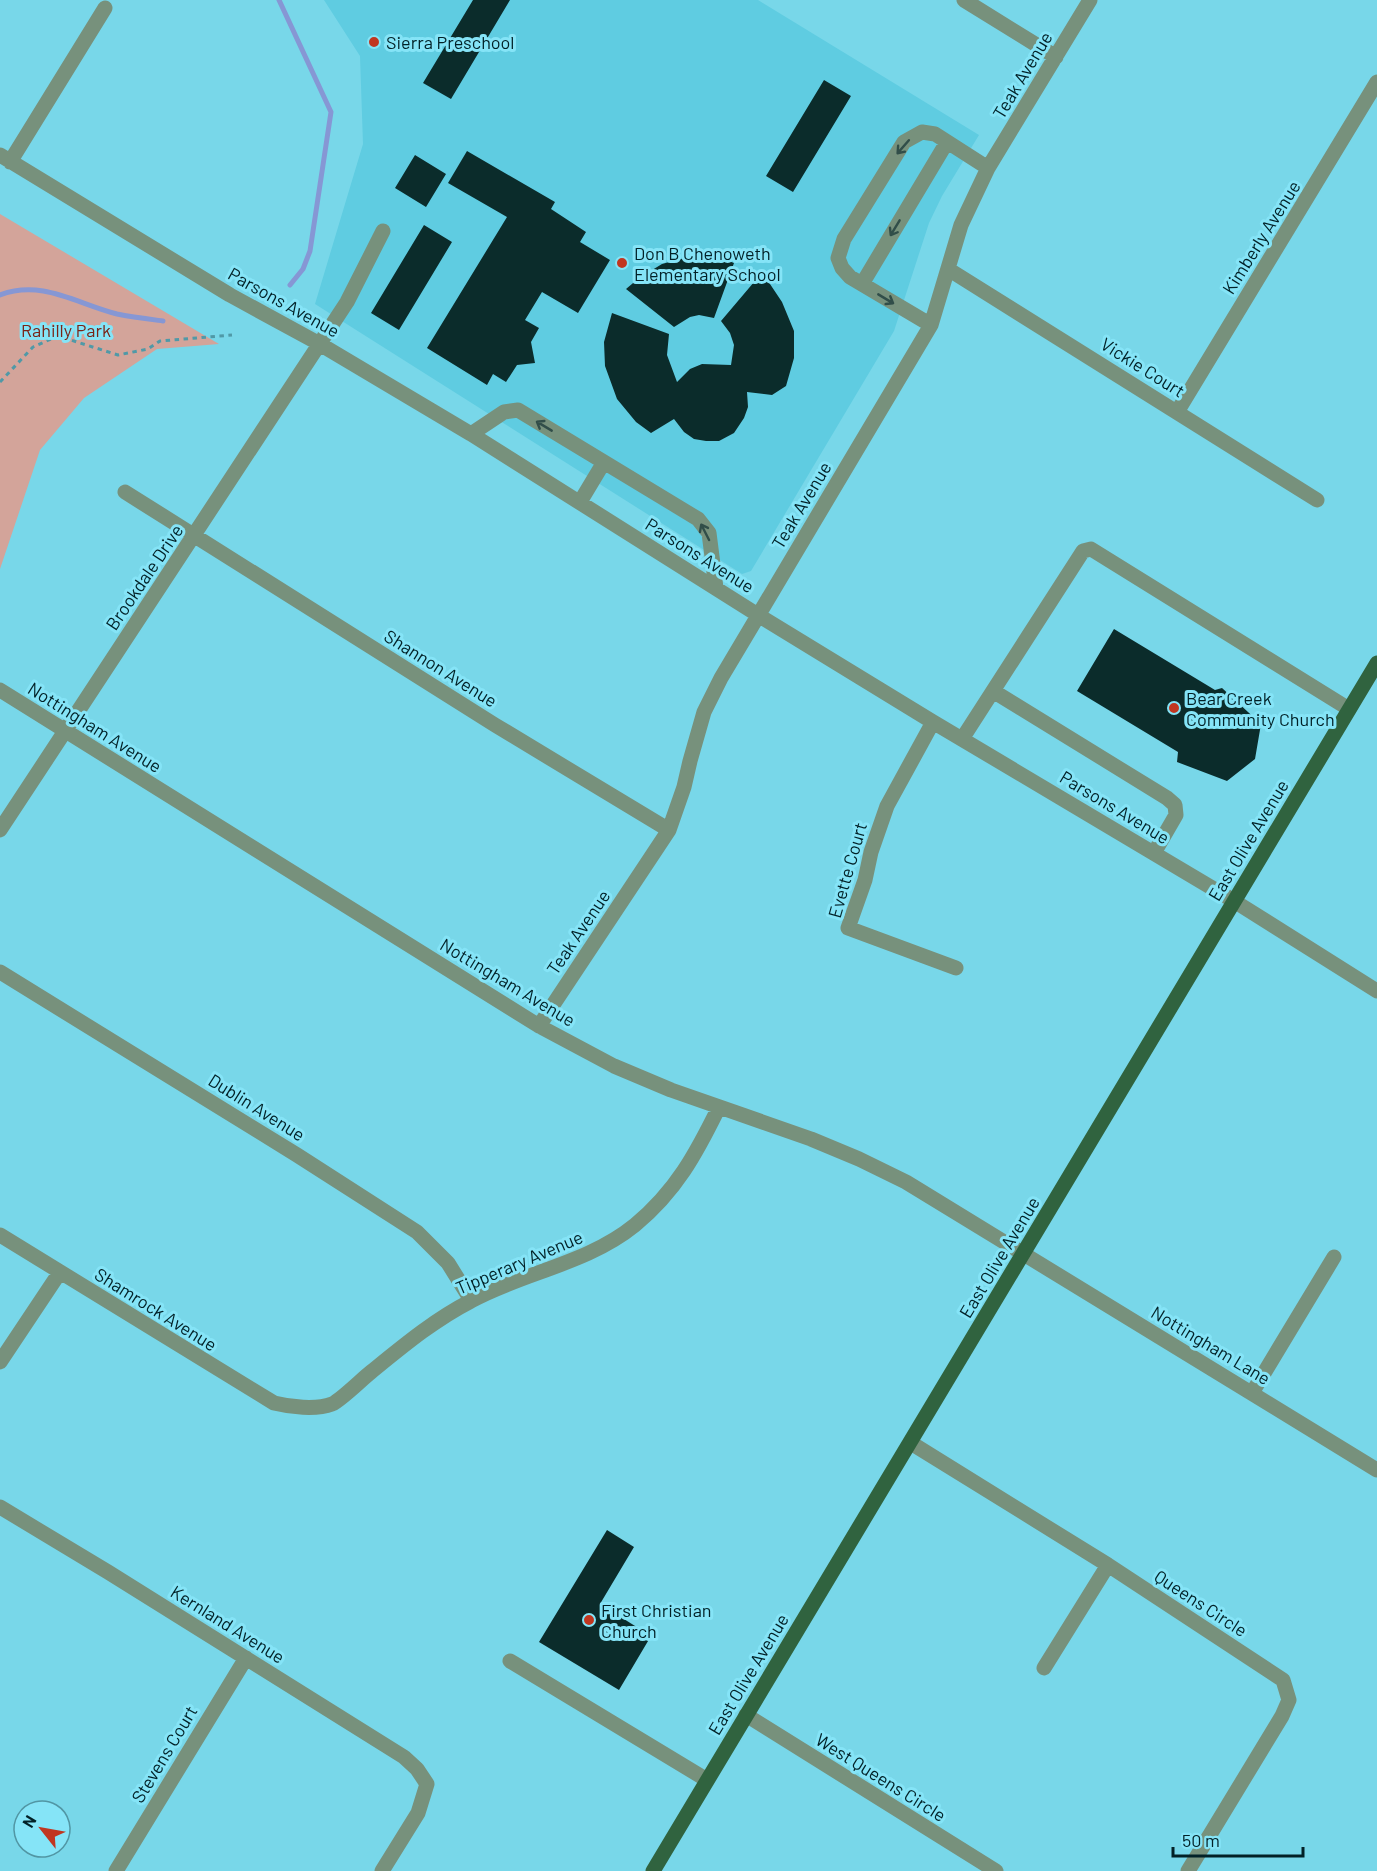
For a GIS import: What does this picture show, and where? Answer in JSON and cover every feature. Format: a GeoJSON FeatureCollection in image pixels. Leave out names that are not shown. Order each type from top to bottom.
{"type":"FeatureCollection","features":[{"type":"Feature","properties":{"kind":"main road","name":"East Olive Avenue"},"geometry":{"type":"LineString","coordinates":[[653,1871],[1377,663]]}},
{"type":"Feature","properties":{"kind":"street"},"geometry":{"type":"LineString","coordinates":[[964,0],[1056,57]]}},
{"type":"Feature","properties":{"kind":"street","name":"Teak Avenue"},"geometry":{"type":"LineString","coordinates":[[539,1026],[669,830],[684,787],[704,712],[721,678],[931,325],[961,225],[988,168],[1090,0]]}},
{"type":"Feature","properties":{"kind":"street"},"geometry":{"type":"LineString","coordinates":[[5,159],[105,8]]}},
{"type":"Feature","properties":{"kind":"street","name":"Kimberly Avenue"},"geometry":{"type":"LineString","coordinates":[[1177,412],[1377,82]]}},
{"type":"Feature","properties":{"kind":"street"},"geometry":{"type":"LineString","coordinates":[[931,325],[850,277],[842,268],[838,258],[844,239],[904,142],[922,132],[935,134],[988,168]]}},
{"type":"Feature","properties":{"kind":"street"},"geometry":{"type":"LineString","coordinates":[[862,284],[947,142]]}},
{"type":"Feature","properties":{"kind":"street","name":"Parsons Avenue"},"geometry":{"type":"LineString","coordinates":[[5,159],[230,295],[471,434],[758,615],[1234,901],[1377,991]]}},
{"type":"Feature","properties":{"kind":"street","name":"Brookdale Drive"},"geometry":{"type":"LineString","coordinates":[[0,830],[347,302],[383,231]]}},
{"type":"Feature","properties":{"kind":"street","name":"Vickie Court"},"geometry":{"type":"LineString","coordinates":[[948,269],[1317,500]]}},
{"type":"Feature","properties":{"kind":"street"},"geometry":{"type":"LineString","coordinates":[[471,434],[504,412],[518,410],[698,519],[709,533],[716,588]]}},
{"type":"Feature","properties":{"kind":"street"},"geometry":{"type":"LineString","coordinates":[[580,502],[604,462]]}},
{"type":"Feature","properties":{"kind":"street","name":"Shannon Avenue"},"geometry":{"type":"LineString","coordinates":[[125,492],[669,830]]}},
{"type":"Feature","properties":{"kind":"street"},"geometry":{"type":"LineString","coordinates":[[962,739],[1083,551],[1091,549],[1349,709]]}},
{"type":"Feature","properties":{"kind":"street","name":"Nottingham Avenue"},"geometry":{"type":"LineString","coordinates":[[0,690],[539,1026],[615,1066],[859,1159],[906,1182],[1023,1254]]}},
{"type":"Feature","properties":{"kind":"street"},"geometry":{"type":"LineString","coordinates":[[993,691],[1175,805],[1176,815],[1154,853]]}},
{"type":"Feature","properties":{"kind":"street","name":"Evette Court"},"geometry":{"type":"LineString","coordinates":[[933,722],[887,806],[848,928],[956,968]]}},
{"type":"Feature","properties":{"kind":"street","name":"Dublin Avenue"},"geometry":{"type":"LineString","coordinates":[[0,972],[297,1155],[417,1232],[448,1263],[471,1300]]}},
{"type":"Feature","properties":{"kind":"street","name":"Tipperary Avenue"},"geometry":{"type":"LineString","coordinates":[[296,1408],[333,1404],[415,1336],[471,1300],[535,1272],[564,1264],[603,1248],[635,1225],[672,1187],[696,1155],[718,1107]]}},
{"type":"Feature","properties":{"kind":"street","name":"Shamrock Avenue"},"geometry":{"type":"LineString","coordinates":[[0,1235],[274,1403],[296,1408]]}},
{"type":"Feature","properties":{"kind":"street","name":"Nottingham Lane"},"geometry":{"type":"LineString","coordinates":[[1023,1254],[1377,1470]]}},
{"type":"Feature","properties":{"kind":"street"},"geometry":{"type":"LineString","coordinates":[[1252,1393],[1334,1257]]}},
{"type":"Feature","properties":{"kind":"street"},"geometry":{"type":"LineString","coordinates":[[0,1362],[60,1272]]}},
{"type":"Feature","properties":{"kind":"street","name":"Queens Circle"},"geometry":{"type":"LineString","coordinates":[[911,1443],[1108,1565],[1284,1680],[1289,1700],[1282,1716],[1188,1871]]}},
{"type":"Feature","properties":{"kind":"street","name":"Kernland Avenue"},"geometry":{"type":"LineString","coordinates":[[0,1507],[404,1757],[417,1769],[427,1784],[418,1813],[382,1871]]}},
{"type":"Feature","properties":{"kind":"street"},"geometry":{"type":"LineString","coordinates":[[1044,1668],[1108,1565]]}},
{"type":"Feature","properties":{"kind":"street","name":"Stevens Court"},"geometry":{"type":"LineString","coordinates":[[116,1871],[246,1658]]}},
{"type":"Feature","properties":{"kind":"street"},"geometry":{"type":"LineString","coordinates":[[510,1661],[707,1780]]}},
{"type":"Feature","properties":{"kind":"street","name":"West Queens Circle"},"geometry":{"type":"LineString","coordinates":[[746,1715],[996,1871]]}},
{"type":"Feature","properties":{"kind":"path"},"geometry":{"type":"LineString","coordinates":[[0,382],[33,347],[58,336],[118,355],[148,349],[159,341],[232,335]]}},
{"type":"Feature","properties":{"kind":"shaded area","name":"Don B Chenoweth Elementary School"},"geometry":{"type":"Polygon","coordinates":[[[324,0],[758,0],[979,135],[942,196],[929,223],[894,331],[751,571],[742,574],[315,304],[363,144],[360,56],[324,0]]]}},
{"type":"Feature","properties":{"kind":"green space","name":"Rahilly Park"},"geometry":{"type":"Polygon","coordinates":[[[0,214],[219,344],[157,349],[84,398],[40,450],[0,569],[0,214]]]}},
{"type":"Feature","properties":{"kind":"building"},"geometry":{"type":"Polygon","coordinates":[[[473,0],[510,0],[451,99],[423,83],[473,0]]]}},
{"type":"Feature","properties":{"kind":"building"},"geometry":{"type":"Polygon","coordinates":[[[824,80],[851,96],[793,192],[766,176],[824,80]]]}},
{"type":"Feature","properties":{"kind":"building"},"geometry":{"type":"Polygon","coordinates":[[[467,151],[555,202],[551,209],[586,232],[580,242],[610,260],[578,313],[542,292],[525,320],[539,328],[531,342],[535,363],[517,365],[506,382],[493,374],[487,385],[427,348],[507,217],[448,183],[467,151]]]}},
{"type":"Feature","properties":{"kind":"building"},"geometry":{"type":"Polygon","coordinates":[[[415,155],[446,174],[426,207],[395,188],[415,155]]]}},
{"type":"Feature","properties":{"kind":"building"},"geometry":{"type":"Polygon","coordinates":[[[424,225],[452,242],[399,330],[371,313],[424,225]]]}},
{"type":"Feature","properties":{"kind":"building"},"geometry":{"type":"Polygon","coordinates":[[[700,257],[721,258],[734,263],[714,318],[699,315],[690,317],[674,327],[626,289],[662,264],[700,257]]]}},
{"type":"Feature","properties":{"kind":"building"},"geometry":{"type":"Polygon","coordinates":[[[760,275],[768,281],[782,302],[794,331],[794,358],[786,386],[772,395],[747,392],[748,407],[744,418],[734,433],[719,441],[694,439],[684,432],[674,419],[651,433],[636,422],[617,399],[605,366],[604,342],[612,313],[669,334],[667,355],[677,382],[690,369],[702,364],[731,365],[734,345],[730,333],[721,321],[760,275]]]}},
{"type":"Feature","properties":{"kind":"building","name":"Bear Creek Community Church"},"geometry":{"type":"Polygon","coordinates":[[[1114,629],[1215,690],[1222,688],[1261,724],[1255,759],[1227,781],[1177,762],[1178,752],[1077,691],[1114,629]]]}},
{"type":"Feature","properties":{"kind":"building","name":"First Christian Church"},"geometry":{"type":"Polygon","coordinates":[[[607,1530],[634,1547],[600,1604],[651,1636],[619,1690],[539,1642],[607,1530]]]}},
{"type":"Feature","properties":{"kind":"waterway"},"geometry":{"type":"LineString","coordinates":[[279,0],[331,112],[310,251],[303,269],[290,285]]}},
{"type":"Feature","properties":{"kind":"waterway"},"geometry":{"type":"LineString","coordinates":[[0,295],[15,291],[45,291],[117,314],[163,321]]}},
{"type":"Feature","properties":{"kind":"place","name":"Sierra Preschool"},"geometry":{"type":"Point","coordinates":[374,42]}},
{"type":"Feature","properties":{"kind":"place","name":"Don B Chenoweth Elementary School"},"geometry":{"type":"Point","coordinates":[622,263]}},
{"type":"Feature","properties":{"kind":"place","name":"Bear Creek Community Church"},"geometry":{"type":"Point","coordinates":[1174,708]}},
{"type":"Feature","properties":{"kind":"place","name":"First Christian Church"},"geometry":{"type":"Point","coordinates":[589,1620]}}]}
